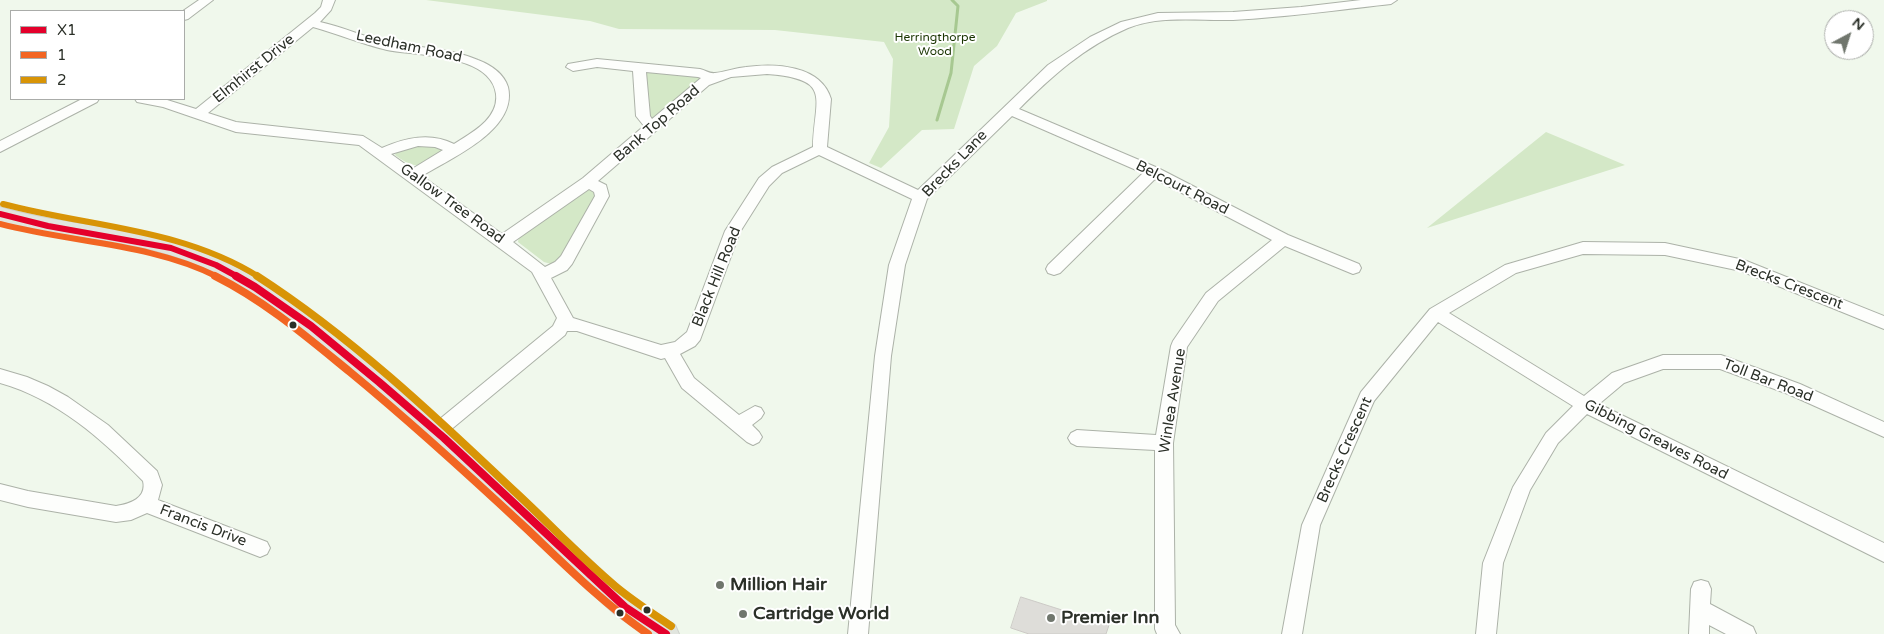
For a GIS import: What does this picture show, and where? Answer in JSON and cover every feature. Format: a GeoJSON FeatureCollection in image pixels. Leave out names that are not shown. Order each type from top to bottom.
{"type":"FeatureCollection","features":[{"type":"Feature","properties":{"kind":"main road"},"geometry":{"type":"LineString","coordinates":[[0,214],[34,224],[130,238],[162,245],[226,270],[263,292],[298,316],[372,376],[436,432],[606,591],[625,607],[666,634]]}},
{"type":"Feature","properties":{"kind":"street"},"geometry":{"type":"LineString","coordinates":[[185,15],[208,0]]}},
{"type":"Feature","properties":{"kind":"street"},"geometry":{"type":"LineString","coordinates":[[311,23],[322,14],[329,4],[329,0]]}},
{"type":"Feature","properties":{"kind":"street","name":"Brecks Lane"},"geometry":{"type":"LineString","coordinates":[[858,634],[883,356],[897,265],[920,197],[1052,68],[1109,32],[1142,19],[1301,11],[1391,0]]}},
{"type":"Feature","properties":{"kind":"street","name":"Elmhirst Drive"},"geometry":{"type":"LineString","coordinates":[[197,115],[311,23]]}},
{"type":"Feature","properties":{"kind":"street","name":"Leedham Road"},"geometry":{"type":"LineString","coordinates":[[311,23],[390,46],[470,60],[490,72],[498,80],[503,90],[501,108],[488,126],[413,175]]}},
{"type":"Feature","properties":{"kind":"street"},"geometry":{"type":"LineString","coordinates":[[573,67],[589,63],[640,67],[700,73],[712,78]]}},
{"type":"Feature","properties":{"kind":"street"},"geometry":{"type":"LineString","coordinates":[[640,67],[638,71],[643,116],[647,122],[655,126]]}},
{"type":"Feature","properties":{"kind":"street","name":"Bank Top Road"},"geometry":{"type":"LineString","coordinates":[[503,241],[588,182],[712,78],[745,71],[777,71],[796,74],[816,83],[824,97],[820,149]]}},
{"type":"Feature","properties":{"kind":"street"},"geometry":{"type":"LineString","coordinates":[[0,147],[90,100]]}},
{"type":"Feature","properties":{"kind":"street","name":"Gallow Tree Road"},"geometry":{"type":"LineString","coordinates":[[148,100],[168,103],[197,115],[236,127],[364,140],[538,268],[563,314],[563,324]]}},
{"type":"Feature","properties":{"kind":"street","name":"Belcourt Road"},"geometry":{"type":"LineString","coordinates":[[1010,110],[1153,172],[1283,239],[1353,268]]}},
{"type":"Feature","properties":{"kind":"street"},"geometry":{"type":"LineString","coordinates":[[382,153],[404,144],[430,141],[445,144],[454,150]]}},
{"type":"Feature","properties":{"kind":"street"},"geometry":{"type":"LineString","coordinates":[[820,149],[826,154],[920,197]]}},
{"type":"Feature","properties":{"kind":"street","name":"Black Hill Road"},"geometry":{"type":"LineString","coordinates":[[670,351],[689,341],[694,334],[718,267],[734,231],[764,182],[776,170],[820,149]]}},
{"type":"Feature","properties":{"kind":"street"},"geometry":{"type":"LineString","coordinates":[[1054,269],[1153,172]]}},
{"type":"Feature","properties":{"kind":"street"},"geometry":{"type":"LineString","coordinates":[[543,275],[567,260],[602,196],[601,190],[588,182]]}},
{"type":"Feature","properties":{"kind":"street","name":"Winlea Avenue"},"geometry":{"type":"LineString","coordinates":[[1170,634],[1165,629],[1164,443],[1179,346],[1212,298],[1283,239]]}},
{"type":"Feature","properties":{"kind":"street","name":"Brecks Crescent"},"geometry":{"type":"LineString","coordinates":[[1292,634],[1311,525],[1367,397],[1436,313],[1511,269],[1583,248],[1665,250],[1744,266],[1884,323]]}},
{"type":"Feature","properties":{"kind":"street","name":"Gibbing Greaves Road"},"geometry":{"type":"LineString","coordinates":[[1436,313],[1584,404],[1884,553]]}},
{"type":"Feature","properties":{"kind":"street"},"geometry":{"type":"LineString","coordinates":[[436,432],[560,330],[563,324],[577,325],[653,352],[670,351],[688,383],[753,438]]}},
{"type":"Feature","properties":{"kind":"street","name":"Toll Bar Road"},"geometry":{"type":"LineString","coordinates":[[1486,634],[1493,564],[1522,487],[1552,438],[1584,404],[1618,378],[1662,362],[1721,362],[1794,389],[1884,430]]}},
{"type":"Feature","properties":{"kind":"street"},"geometry":{"type":"LineString","coordinates":[[0,376],[42,391],[95,424],[121,446],[151,477],[153,483],[152,492],[146,504],[126,514],[116,514],[28,499],[0,492]]}},
{"type":"Feature","properties":{"kind":"street"},"geometry":{"type":"LineString","coordinates":[[738,426],[755,413]]}},
{"type":"Feature","properties":{"kind":"street"},"geometry":{"type":"LineString","coordinates":[[1077,438],[1164,443]]}},
{"type":"Feature","properties":{"kind":"street","name":"Francis Drive"},"geometry":{"type":"LineString","coordinates":[[146,504],[260,548]]}},
{"type":"Feature","properties":{"kind":"street"},"geometry":{"type":"LineString","coordinates":[[1699,634],[1701,589]]}},
{"type":"Feature","properties":{"kind":"street"},"geometry":{"type":"LineString","coordinates":[[1700,610],[1746,634]]}},
{"type":"Feature","properties":{"kind":"green space","name":"Herringthorpe Wood"},"geometry":{"type":"Polygon","coordinates":[[[426,0],[1047,1],[1016,13],[997,46],[974,66],[954,129],[922,130],[881,168],[869,163],[889,127],[893,59],[884,42],[775,30],[619,29],[590,21],[426,0]]]}},
{"type":"Feature","properties":{"kind":"green space"},"geometry":{"type":"Polygon","coordinates":[[[649,71],[692,75],[698,77],[700,81],[655,119],[648,117],[646,73],[649,71]]]}},
{"type":"Feature","properties":{"kind":"green space"},"geometry":{"type":"Polygon","coordinates":[[[1546,132],[1625,165],[1427,228],[1546,132]]]}},
{"type":"Feature","properties":{"kind":"green space"},"geometry":{"type":"Polygon","coordinates":[[[425,144],[443,149],[443,151],[420,165],[410,164],[395,155],[397,151],[425,144]]]}},
{"type":"Feature","properties":{"kind":"green space"},"geometry":{"type":"Polygon","coordinates":[[[586,189],[597,192],[598,196],[562,257],[551,264],[544,262],[518,242],[519,236],[586,189]]]}},
{"type":"Feature","properties":{"kind":"building","name":"Premier Inn"},"geometry":{"type":"Polygon","coordinates":[[[1021,597],[1109,625],[1106,634],[1029,634],[1011,628],[1021,597]]]}},
{"type":"Feature","properties":{"kind":"waterway"},"geometry":{"type":"LineString","coordinates":[[937,120],[951,73],[958,6],[952,0]]}},
{"type":"Feature","properties":{"kind":"transit line","name":"2"},"geometry":{"type":"LineString","coordinates":[[3,204],[57,217],[167,237],[194,245],[220,256],[255,275],[304,308],[413,398],[515,491],[600,574],[636,603],[671,626]]}},
{"type":"Feature","properties":{"kind":"transit line","name":"X1"},"geometry":{"type":"LineString","coordinates":[[0,214],[48,226],[171,248],[216,265],[255,287],[311,326],[379,382],[444,438],[625,607],[666,634]]}},
{"type":"Feature","properties":{"kind":"transit line","name":"1"},"geometry":{"type":"LineString","coordinates":[[0,224],[26,231],[159,256],[211,274],[247,293],[328,353],[483,488],[586,585],[616,611],[648,634]]}},
{"type":"Feature","properties":{"kind":"place","name":"Million Hair"},"geometry":{"type":"Point","coordinates":[720,585]}},
{"type":"Feature","properties":{"kind":"place","name":"Cartridge World"},"geometry":{"type":"Point","coordinates":[743,614]}},
{"type":"Feature","properties":{"kind":"place","name":"Premier Inn"},"geometry":{"type":"Point","coordinates":[1051,618]}}]}
